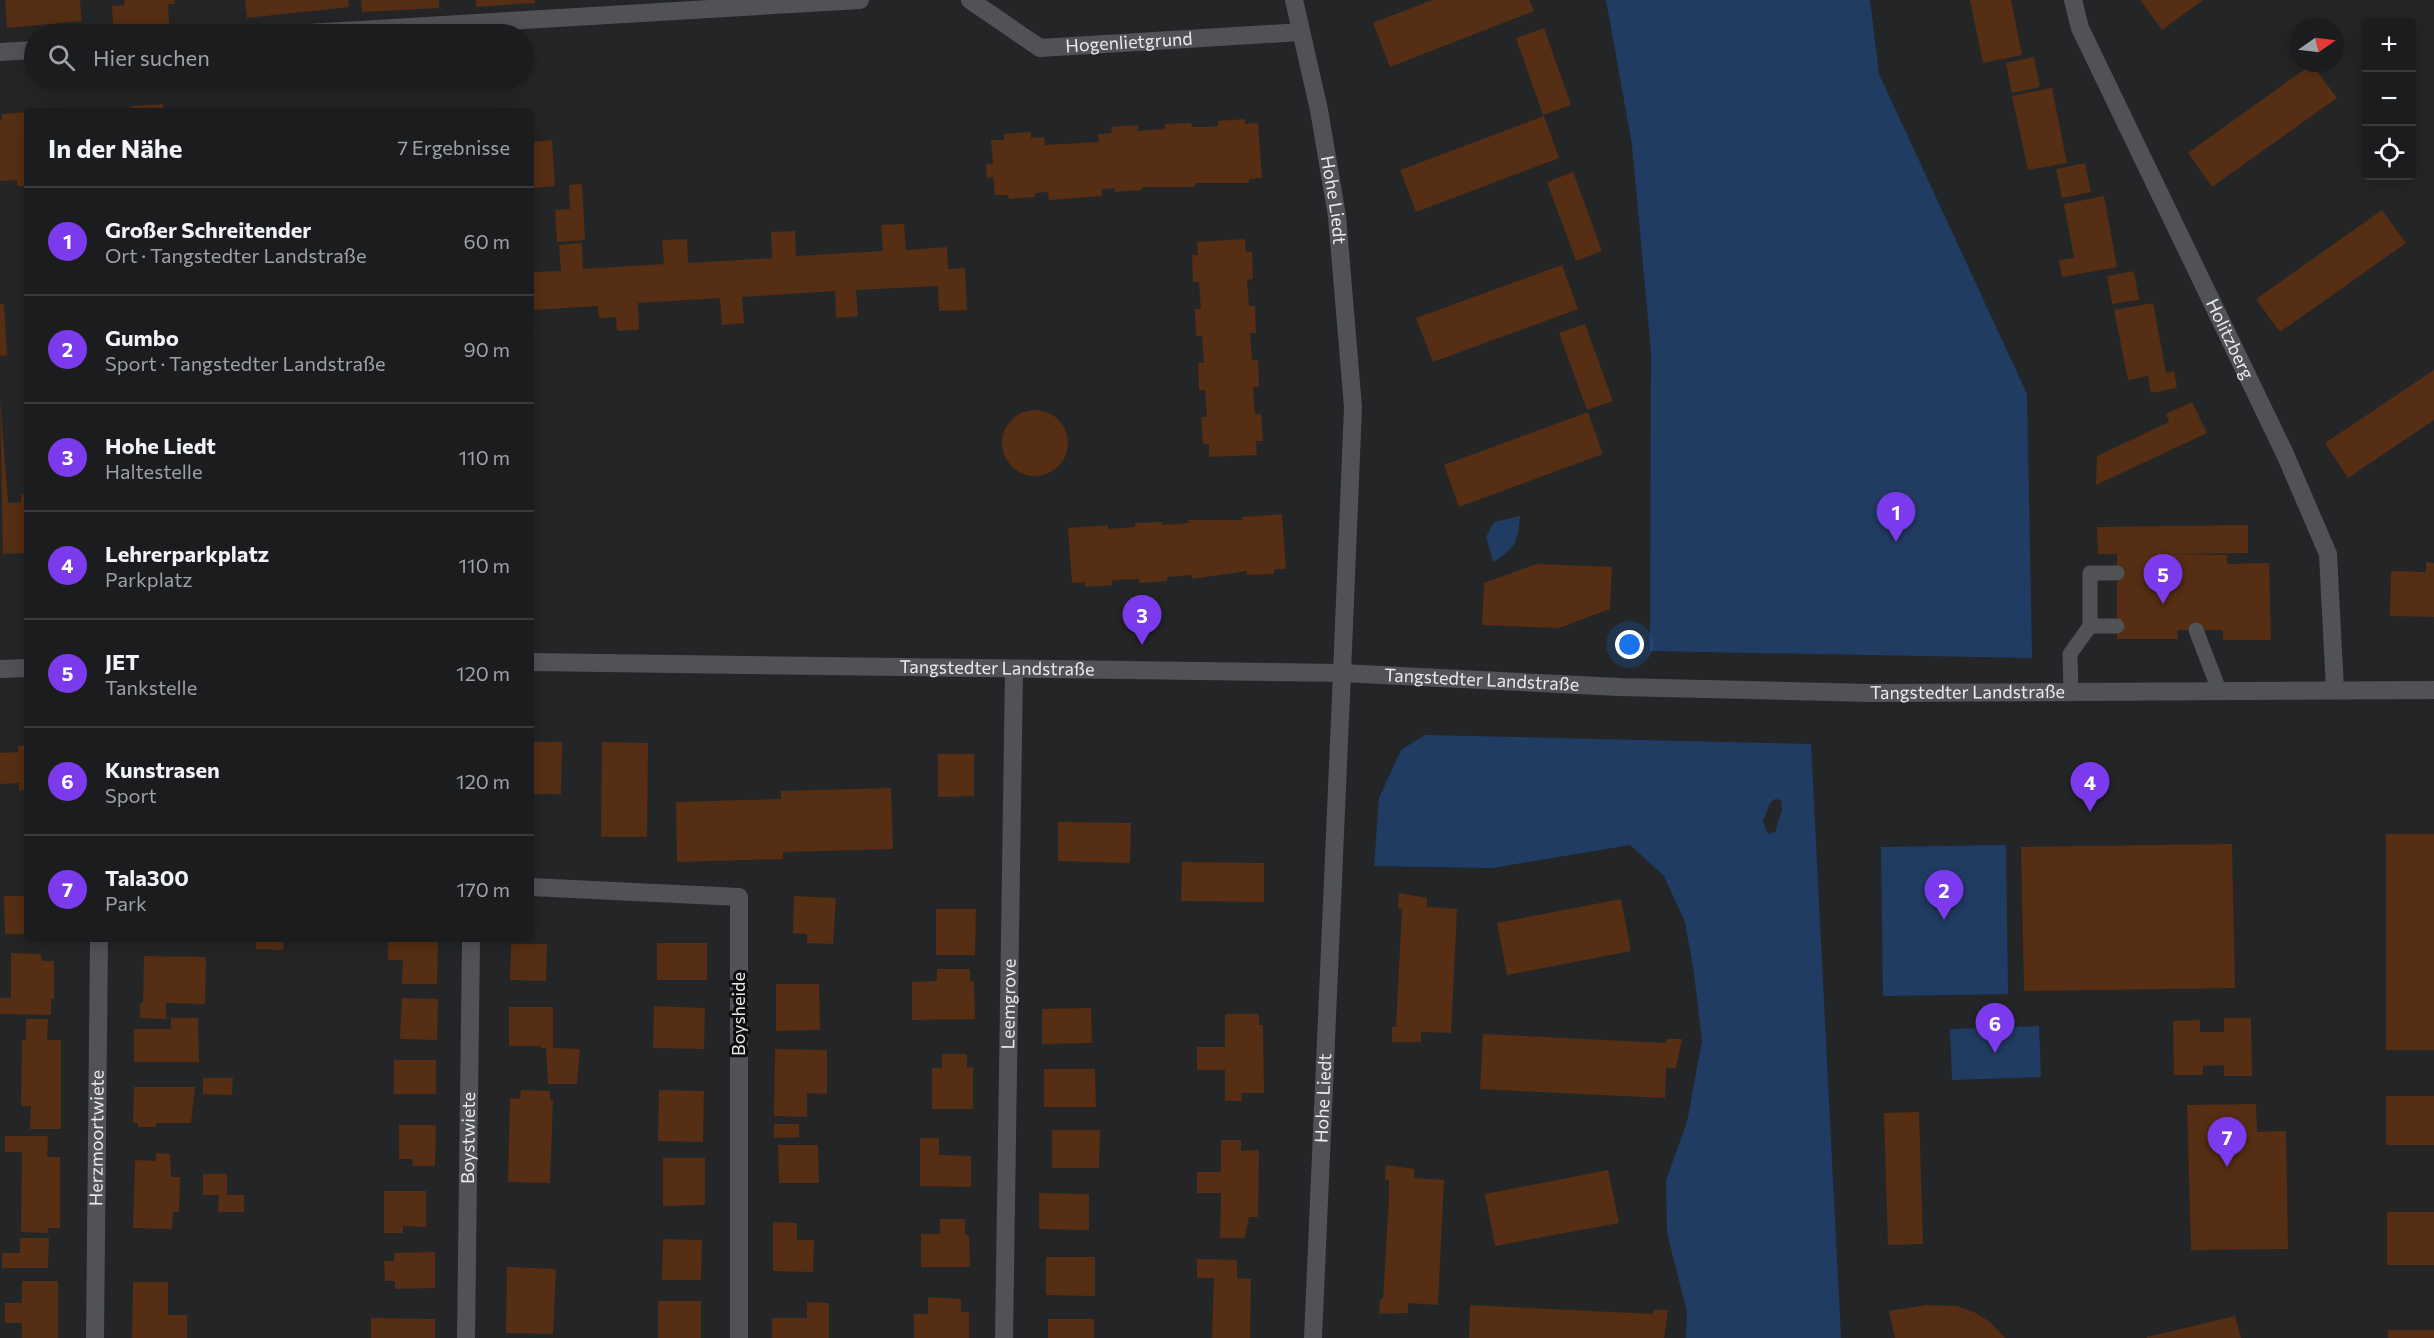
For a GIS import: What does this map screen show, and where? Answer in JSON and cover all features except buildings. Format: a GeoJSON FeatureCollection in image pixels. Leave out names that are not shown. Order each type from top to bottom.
{"type":"FeatureCollection","features":[{"type":"Feature","properties":{"kind":"street"},"geometry":{"type":"LineString","coordinates":[[458,24],[860,0]]}},
{"type":"Feature","properties":{"kind":"street","name":"Hogenlietgrund"},"geometry":{"type":"LineString","coordinates":[[970,0],[1040,48],[1301,32]]}},
{"type":"Feature","properties":{"kind":"street","name":"Hohe Liedt"},"geometry":{"type":"LineString","coordinates":[[1294,0],[1337,216],[1353,407],[1312,1338]]}},
{"type":"Feature","properties":{"kind":"street","name":"Holitzberg"},"geometry":{"type":"LineString","coordinates":[[2073,0],[2080,28],[2285,454],[2328,554],[2335,690]]}},
{"type":"Feature","properties":{"kind":"street"},"geometry":{"type":"LineString","coordinates":[[0,52],[24,51]]}},
{"type":"Feature","properties":{"kind":"street","name":"Tangstedter Landstraße"},"geometry":{"type":"LineString","coordinates":[[534,662],[1342,673],[1619,687],[1870,693],[2434,690]]}},
{"type":"Feature","properties":{"kind":"street"},"geometry":{"type":"LineString","coordinates":[[0,669],[24,668]]}},
{"type":"Feature","properties":{"kind":"street","name":"Leemgrove"},"geometry":{"type":"LineString","coordinates":[[1004,1338],[1014,670]]}},
{"type":"Feature","properties":{"kind":"street","name":"Boysheide"},"geometry":{"type":"LineString","coordinates":[[534,887],[739,897],[739,1338]]}},
{"type":"Feature","properties":{"kind":"street","name":"Herzmoortwiete"},"geometry":{"type":"LineString","coordinates":[[95,1338],[99,942]]}},
{"type":"Feature","properties":{"kind":"street","name":"Boystwiete"},"geometry":{"type":"LineString","coordinates":[[466,1338],[471,942]]}},
{"type":"Feature","properties":{"kind":"lane"},"geometry":{"type":"LineString","coordinates":[[2071,693],[2070,654],[2090,626],[2090,573],[2117,573]]}},
{"type":"Feature","properties":{"kind":"lane"},"geometry":{"type":"LineString","coordinates":[[2090,626],[2116,626]]}},
{"type":"Feature","properties":{"kind":"lane"},"geometry":{"type":"LineString","coordinates":[[2196,630],[2219,690]]}},
{"type":"Feature","properties":{"kind":"shaded area"},"geometry":{"type":"Polygon","coordinates":[[[1606,0],[1870,0],[1879,74],[2027,394],[2032,658],[1650,651],[1651,351],[1632,145],[1606,0]]]}},
{"type":"Feature","properties":{"kind":"shaded area"},"geometry":{"type":"Polygon","coordinates":[[[1520,516],[1514,544],[1511,549],[1493,562],[1486,537],[1494,522],[1520,516]]]}},
{"type":"Feature","properties":{"kind":"shaded area"},"geometry":{"type":"Polygon","coordinates":[[[1425,735],[1811,744],[1841,1338],[1686,1338],[1687,1312],[1667,1233],[1666,1180],[1687,1122],[1702,1041],[1685,922],[1664,876],[1630,845],[1492,868],[1374,866],[1379,798],[1401,750],[1425,735]],[[1775,799],[1770,803],[1763,821],[1768,834],[1775,832],[1782,810],[1781,800],[1775,799]]]}},
{"type":"Feature","properties":{"kind":"shaded area"},"geometry":{"type":"Polygon","coordinates":[[[2006,845],[2008,994],[1883,996],[1881,847],[2006,845]]]}},
{"type":"Feature","properties":{"kind":"shaded area"},"geometry":{"type":"Polygon","coordinates":[[[2039,1026],[2041,1077],[1952,1080],[1950,1029],[2039,1026]]]}},
{"type":"Feature","properties":{"kind":"place","name":"Großer Schreitender"},"geometry":{"type":"Point","coordinates":[1896,542]}},
{"type":"Feature","properties":{"kind":"place","name":"JET"},"geometry":{"type":"Point","coordinates":[2163,604]}},
{"type":"Feature","properties":{"kind":"place","name":"Hohe Liedt"},"geometry":{"type":"Point","coordinates":[1142,645]}},
{"type":"Feature","properties":{"kind":"place","name":"Lehrerparkplatz"},"geometry":{"type":"Point","coordinates":[2090,812]}},
{"type":"Feature","properties":{"kind":"place","name":"Gumbo"},"geometry":{"type":"Point","coordinates":[1944,920]}},
{"type":"Feature","properties":{"kind":"place","name":"Kunstrasen"},"geometry":{"type":"Point","coordinates":[1995,1053]}},
{"type":"Feature","properties":{"kind":"place","name":"Tala300"},"geometry":{"type":"Point","coordinates":[2227,1167]}}]}
